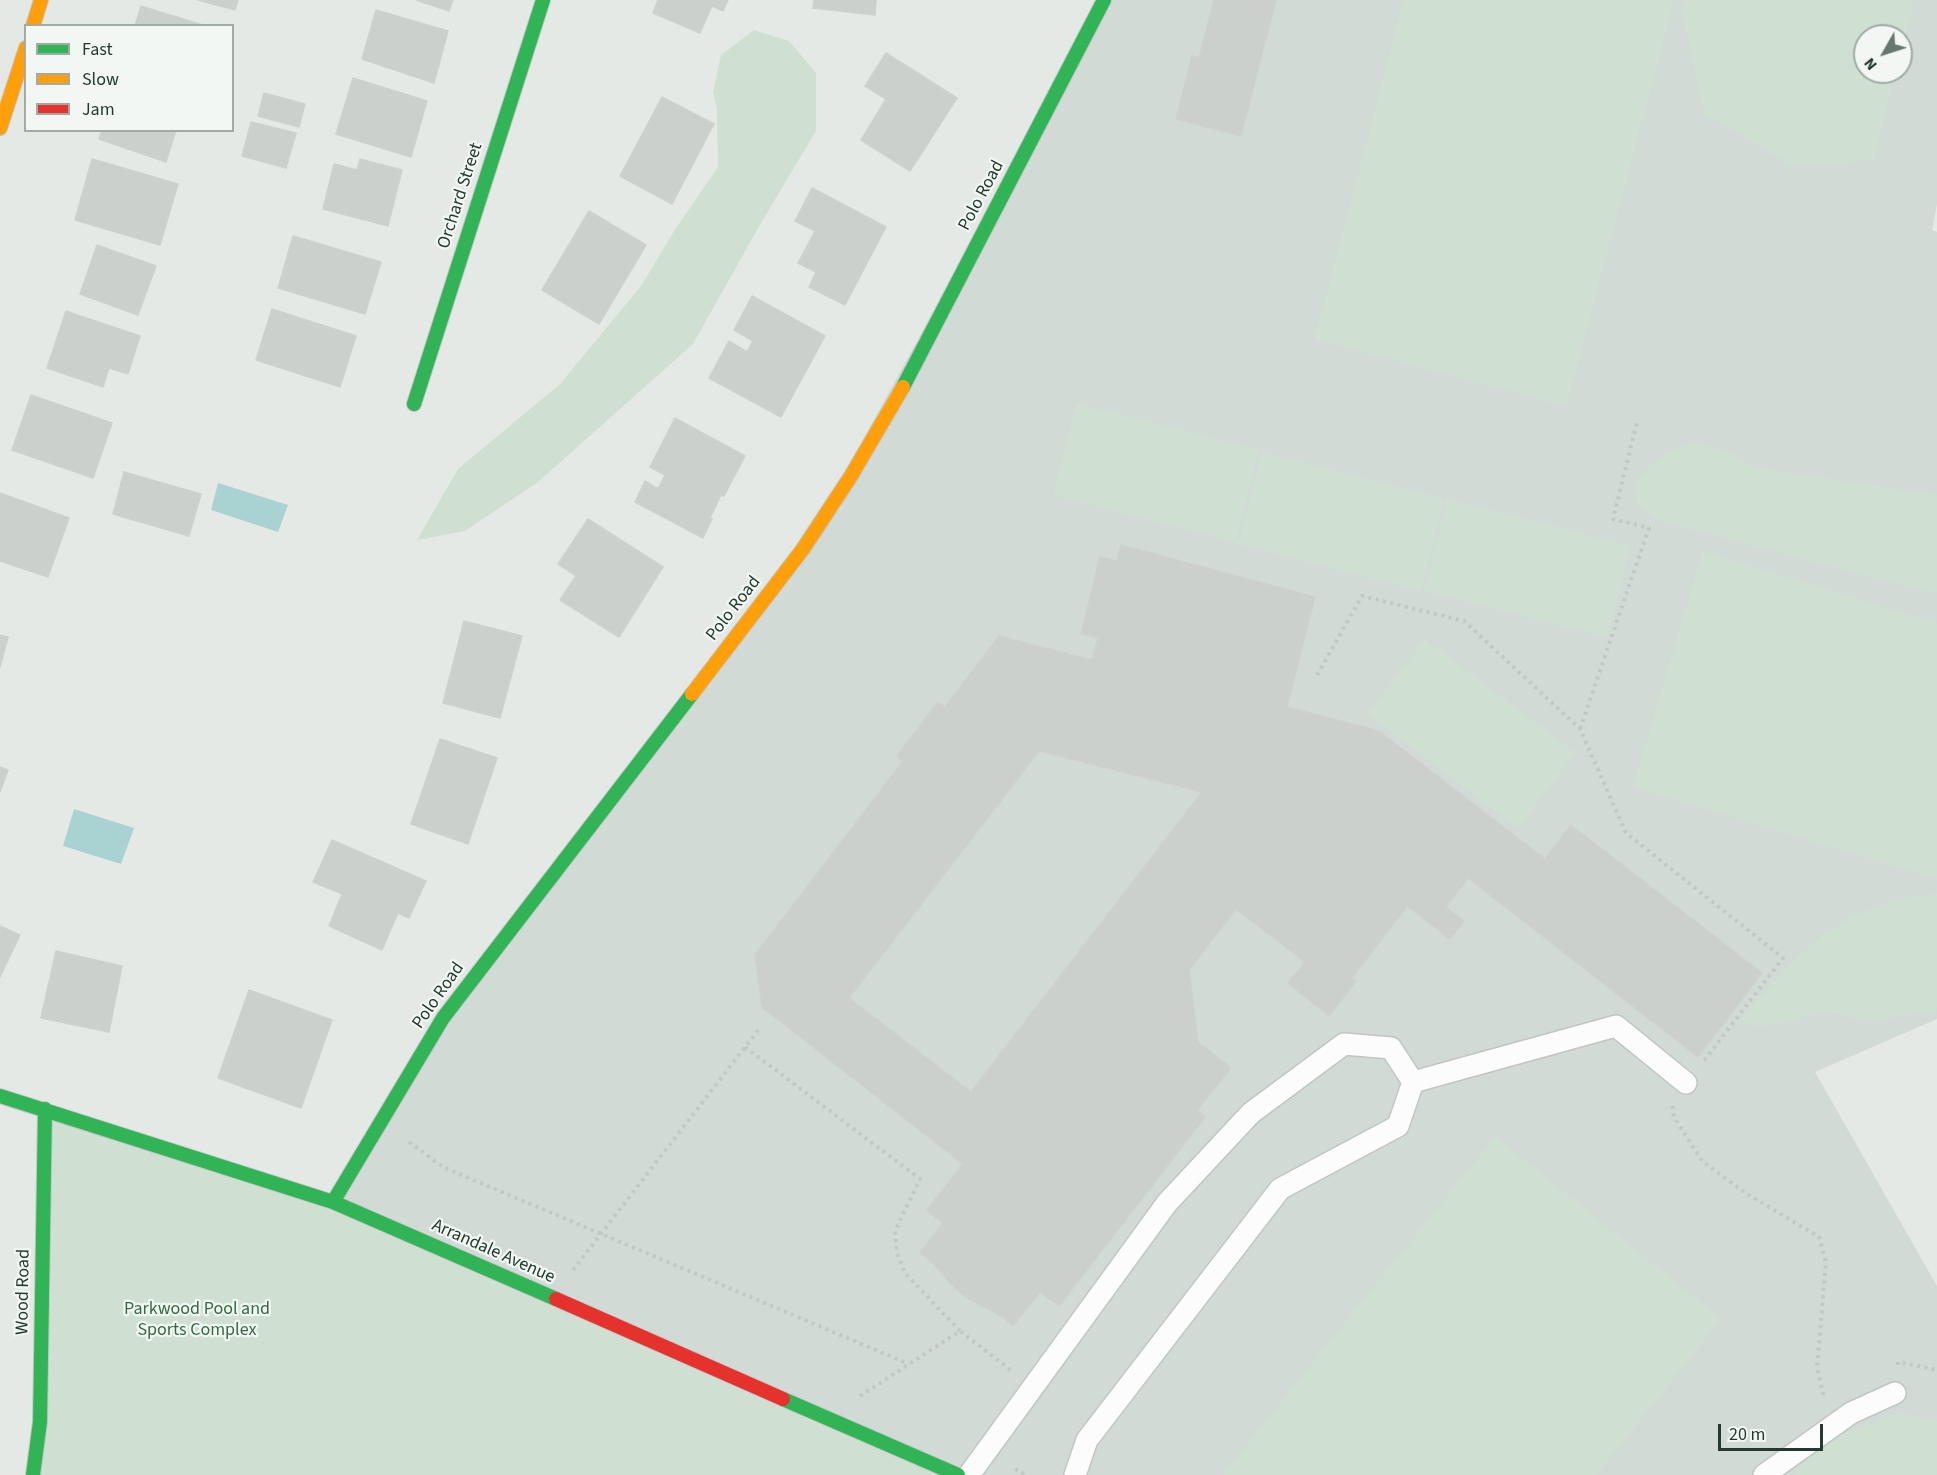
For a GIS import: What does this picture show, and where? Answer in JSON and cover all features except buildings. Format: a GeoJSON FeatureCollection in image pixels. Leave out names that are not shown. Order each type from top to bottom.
{"type":"FeatureCollection","features":[{"type":"Feature","properties":{"kind":"street"},"geometry":{"type":"LineString","coordinates":[[34,24],[41,0]]}},
{"type":"Feature","properties":{"kind":"street","name":"Orchard Street"},"geometry":{"type":"LineString","coordinates":[[414,404],[543,0]]}},
{"type":"Feature","properties":{"kind":"street","name":"Polo Road"},"geometry":{"type":"LineString","coordinates":[[333,1202],[443,1018],[803,549],[851,476],[893,406],[1104,0]]}},
{"type":"Feature","properties":{"kind":"street"},"geometry":{"type":"LineString","coordinates":[[0,128],[24,54]]}},
{"type":"Feature","properties":{"kind":"street","name":"Arrandale Avenue"},"geometry":{"type":"LineString","coordinates":[[0,1096],[333,1202],[958,1475]]}},
{"type":"Feature","properties":{"kind":"street","name":"Wood Road"},"geometry":{"type":"LineString","coordinates":[[33,1475],[40,1422],[45,1110]]}},
{"type":"Feature","properties":{"kind":"lane"},"geometry":{"type":"LineString","coordinates":[[1413,1082],[1616,1026],[1686,1083]]}},
{"type":"Feature","properties":{"kind":"lane"},"geometry":{"type":"LineString","coordinates":[[969,1475],[1167,1203],[1251,1113],[1344,1044],[1391,1048],[1413,1082]]}},
{"type":"Feature","properties":{"kind":"lane"},"geometry":{"type":"LineString","coordinates":[[1075,1475],[1088,1440],[1280,1189],[1398,1126],[1413,1082]]}},
{"type":"Feature","properties":{"kind":"lane"},"geometry":{"type":"LineString","coordinates":[[1764,1475],[1851,1413],[1895,1393]]}},
{"type":"Feature","properties":{"kind":"path"},"geometry":{"type":"LineString","coordinates":[[1580,729],[1649,528],[1613,519],[1637,422]]}},
{"type":"Feature","properties":{"kind":"path"},"geometry":{"type":"LineString","coordinates":[[1317,675],[1362,596],[1464,621],[1580,729],[1626,833],[1783,958],[1671,1102],[1674,1116],[1702,1161],[1743,1192],[1820,1237],[1826,1262],[1818,1368],[1831,1426]]}},
{"type":"Feature","properties":{"kind":"path"},"geometry":{"type":"LineString","coordinates":[[550,1297],[602,1234],[759,1029]]}},
{"type":"Feature","properties":{"kind":"path"},"geometry":{"type":"LineString","coordinates":[[746,1047],[920,1179],[895,1231],[897,1253],[905,1273],[960,1331],[1015,1373]]}},
{"type":"Feature","properties":{"kind":"path"},"geometry":{"type":"LineString","coordinates":[[382,1120],[443,1167],[909,1364]]}},
{"type":"Feature","properties":{"kind":"path"},"geometry":{"type":"LineString","coordinates":[[827,1418],[960,1331]]}},
{"type":"Feature","properties":{"kind":"path"},"geometry":{"type":"LineString","coordinates":[[1898,1362],[1937,1370]]}},
{"type":"Feature","properties":{"kind":"path"},"geometry":{"type":"LineString","coordinates":[[1015,1469],[1026,1475]]}},
{"type":"Feature","properties":{"kind":"shaded area"},"geometry":{"type":"Polygon","coordinates":[[[1104,0],[1937,0],[1937,204],[1932,230],[1937,232],[1937,1019],[1815,1072],[1937,1286],[1937,1475],[958,1475],[333,1202],[443,1018],[803,549],[1104,0]]]}},
{"type":"Feature","properties":{"kind":"green space"},"geometry":{"type":"Polygon","coordinates":[[[1404,0],[1674,0],[1566,406],[1315,339],[1404,0]]]}},
{"type":"Feature","properties":{"kind":"green space"},"geometry":{"type":"Polygon","coordinates":[[[1686,0],[1914,0],[1908,24],[1853,24],[1853,84],[1892,84],[1873,160],[1793,166],[1705,114],[1682,12],[1686,0]]]}},
{"type":"Feature","properties":{"kind":"green space"},"geometry":{"type":"Polygon","coordinates":[[[754,30],[789,41],[816,73],[816,131],[693,344],[538,482],[465,531],[417,540],[458,469],[560,384],[641,286],[674,231],[718,167],[717,109],[713,92],[721,55],[754,30]]]}},
{"type":"Feature","properties":{"kind":"green space"},"geometry":{"type":"Polygon","coordinates":[[[1077,404],[1259,450],[1236,542],[1053,495],[1077,404]]]}},
{"type":"Feature","properties":{"kind":"green space"},"geometry":{"type":"Polygon","coordinates":[[[1694,443],[1727,452],[1755,468],[1937,495],[1937,593],[1658,520],[1639,505],[1635,485],[1649,466],[1668,452],[1694,443]]]}},
{"type":"Feature","properties":{"kind":"green space"},"geometry":{"type":"Polygon","coordinates":[[[1262,452],[1444,499],[1421,591],[1238,544],[1262,452]]]}},
{"type":"Feature","properties":{"kind":"green space"},"geometry":{"type":"Polygon","coordinates":[[[1447,499],[1630,546],[1607,637],[1424,591],[1447,499]]]}},
{"type":"Feature","properties":{"kind":"green space"},"geometry":{"type":"Polygon","coordinates":[[[1703,552],[1937,623],[1937,879],[1633,787],[1703,552]]]}},
{"type":"Feature","properties":{"kind":"green space"},"geometry":{"type":"Polygon","coordinates":[[[1425,639],[1575,753],[1518,828],[1368,714],[1425,639]]]}},
{"type":"Feature","properties":{"kind":"green space"},"geometry":{"type":"Polygon","coordinates":[[[1937,894],[1937,1008],[1928,1012],[1864,1020],[1838,1014],[1806,1015],[1788,1022],[1759,1026],[1739,1022],[1793,961],[1821,936],[1854,916],[1895,899],[1937,894]]]}},
{"type":"Feature","properties":{"kind":"green space","name":"Parkwood Pool and Sports Complex"},"geometry":{"type":"Polygon","coordinates":[[[45,1109],[333,1202],[958,1475],[33,1475],[45,1109]]]}},
{"type":"Feature","properties":{"kind":"green space"},"geometry":{"type":"Polygon","coordinates":[[[1495,1137],[1721,1319],[1596,1475],[1223,1475],[1495,1137]]]}},
{"type":"Feature","properties":{"kind":"green space"},"geometry":{"type":"Polygon","coordinates":[[[1899,1413],[1933,1419],[1937,1422],[1937,1475],[1795,1475],[1798,1468],[1818,1450],[1844,1434],[1899,1413]]]}},
{"type":"Feature","properties":{"kind":"water"},"geometry":{"type":"Polygon","coordinates":[[[218,483],[288,505],[278,532],[211,510],[218,483]]]}},
{"type":"Feature","properties":{"kind":"water"},"geometry":{"type":"Polygon","coordinates":[[[74,809],[134,828],[121,864],[63,846],[74,809]]]}},
{"type":"Feature","properties":{"kind":"traffic: fast"},"geometry":{"type":"LineString","coordinates":[[414,404],[543,0]]}},
{"type":"Feature","properties":{"kind":"traffic: fast"},"geometry":{"type":"LineString","coordinates":[[903,387],[1104,0]]}},
{"type":"Feature","properties":{"kind":"traffic: fast"},"geometry":{"type":"LineString","coordinates":[[333,1202],[443,1018],[692,694]]}},
{"type":"Feature","properties":{"kind":"traffic: fast"},"geometry":{"type":"LineString","coordinates":[[0,1096],[333,1202],[556,1299]]}},
{"type":"Feature","properties":{"kind":"traffic: fast"},"geometry":{"type":"LineString","coordinates":[[33,1475],[40,1422],[45,1109]]}},
{"type":"Feature","properties":{"kind":"traffic: fast"},"geometry":{"type":"LineString","coordinates":[[783,1399],[958,1475]]}},
{"type":"Feature","properties":{"kind":"traffic: slow"},"geometry":{"type":"LineString","coordinates":[[34,24],[41,0]]}},
{"type":"Feature","properties":{"kind":"traffic: slow"},"geometry":{"type":"LineString","coordinates":[[0,128],[24,54]]}},
{"type":"Feature","properties":{"kind":"traffic: slow"},"geometry":{"type":"LineString","coordinates":[[692,694],[803,549],[851,476],[903,387]]}},
{"type":"Feature","properties":{"kind":"traffic: jam"},"geometry":{"type":"LineString","coordinates":[[556,1299],[783,1399]]}}]}
